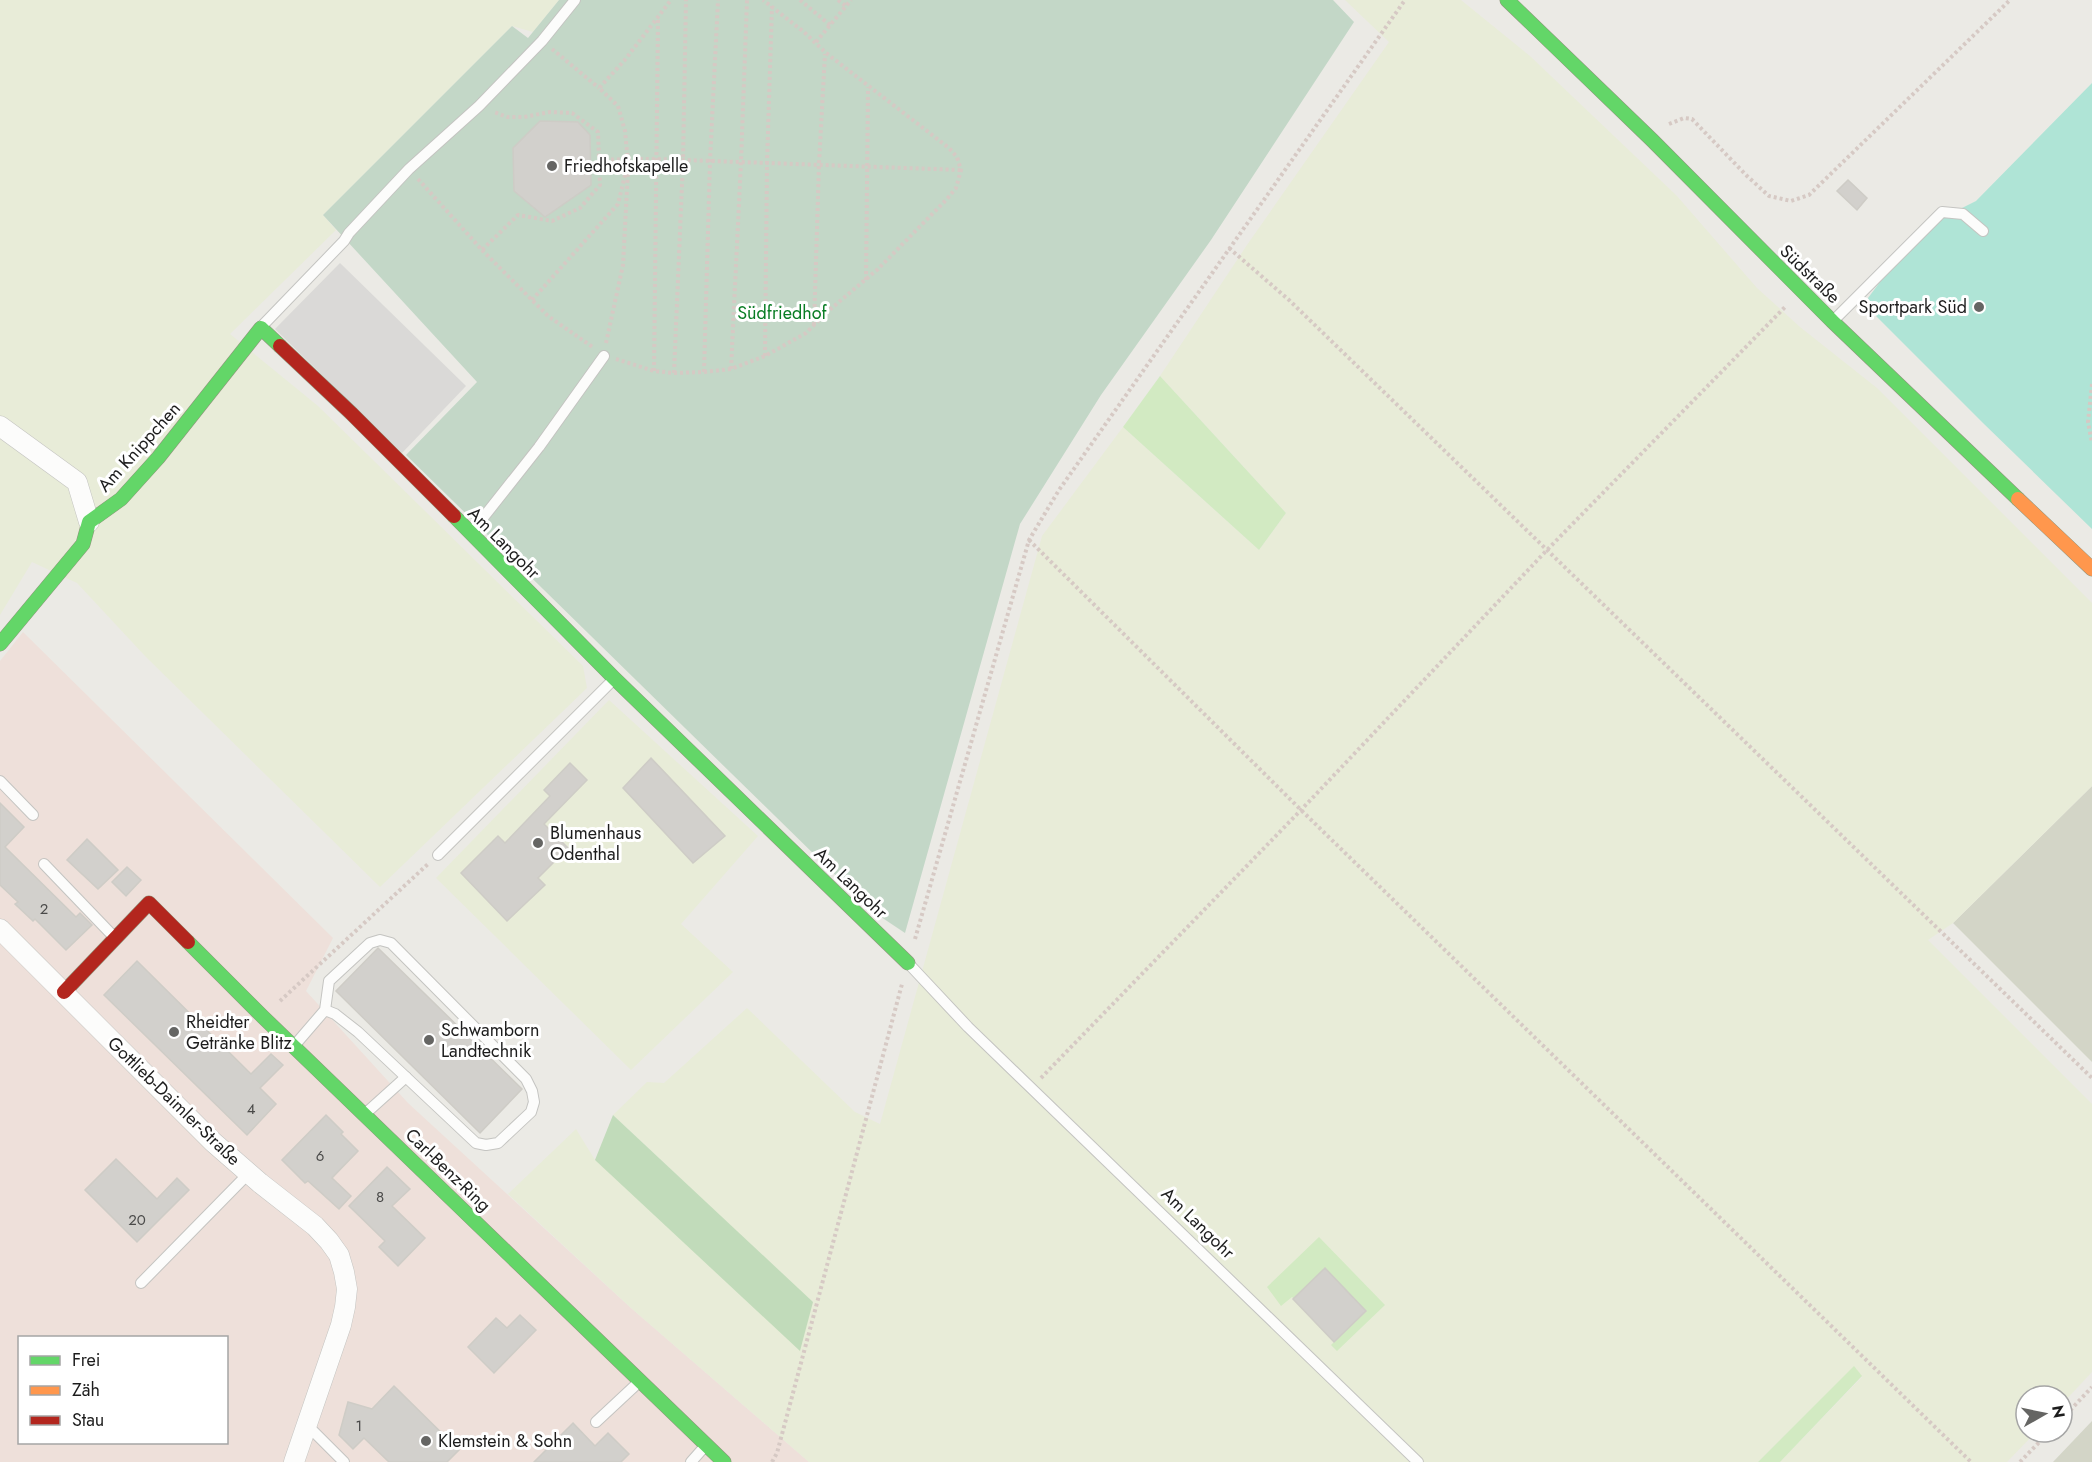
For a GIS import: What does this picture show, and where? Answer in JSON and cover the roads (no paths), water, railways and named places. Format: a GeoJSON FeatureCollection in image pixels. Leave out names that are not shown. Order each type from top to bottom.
{"type":"FeatureCollection","features":[{"type":"Feature","properties":{"kind":"street","name":"Südstraße"},"geometry":{"type":"LineString","coordinates":[[1507,0],[1652,140],[1832,321],[2092,569]]}},
{"type":"Feature","properties":{"kind":"street","name":"Am Knippchen"},"geometry":{"type":"LineString","coordinates":[[89,522],[121,499],[158,458],[261,328]]}},
{"type":"Feature","properties":{"kind":"street","name":"Am Langohr"},"geometry":{"type":"LineString","coordinates":[[261,328],[351,413],[614,678],[908,963]]}},
{"type":"Feature","properties":{"kind":"street"},"geometry":{"type":"LineString","coordinates":[[0,426],[77,482],[89,522],[83,544],[0,644]]}},
{"type":"Feature","properties":{"kind":"street","name":"Carl-Benz-Ring"},"geometry":{"type":"LineString","coordinates":[[115,938],[149,903],[263,1017],[724,1462]]}},
{"type":"Feature","properties":{"kind":"street","name":"Gottlieb-Daimler-Straße"},"geometry":{"type":"LineString","coordinates":[[0,929],[213,1142],[315,1226],[329,1240],[339,1255],[346,1289],[341,1325],[307,1425]]}},
{"type":"Feature","properties":{"kind":"street"},"geometry":{"type":"LineString","coordinates":[[64,992],[115,938]]}},
{"type":"Feature","properties":{"kind":"street"},"geometry":{"type":"LineString","coordinates":[[294,1462],[307,1425]]}},
{"type":"Feature","properties":{"kind":"lane"},"geometry":{"type":"LineString","coordinates":[[261,328],[409,169],[479,106],[542,41],[575,0]]}},
{"type":"Feature","properties":{"kind":"lane"},"geometry":{"type":"LineString","coordinates":[[1832,321],[1942,212],[1963,214],[1983,231]]}},
{"type":"Feature","properties":{"kind":"lane"},"geometry":{"type":"LineString","coordinates":[[470,534],[539,447],[604,356]]}},
{"type":"Feature","properties":{"kind":"lane"},"geometry":{"type":"LineString","coordinates":[[438,855],[614,678]]}},
{"type":"Feature","properties":{"kind":"lane"},"geometry":{"type":"LineString","coordinates":[[0,781],[33,814]]}},
{"type":"Feature","properties":{"kind":"lane"},"geometry":{"type":"LineString","coordinates":[[44,864],[115,938]]}},
{"type":"Feature","properties":{"kind":"lane"},"geometry":{"type":"LineString","coordinates":[[294,1046],[325,1010],[329,981],[370,943],[380,940],[390,944],[526,1079],[534,1102],[531,1112],[498,1143],[486,1145],[476,1143],[358,1032],[335,1014],[325,1010]]}},
{"type":"Feature","properties":{"kind":"lane","name":"Am Langohr"},"geometry":{"type":"LineString","coordinates":[[908,963],[968,1027],[1418,1462]]}},
{"type":"Feature","properties":{"kind":"lane"},"geometry":{"type":"LineString","coordinates":[[364,1114],[406,1077]]}},
{"type":"Feature","properties":{"kind":"lane"},"geometry":{"type":"LineString","coordinates":[[141,1283],[249,1173]]}},
{"type":"Feature","properties":{"kind":"lane"},"geometry":{"type":"LineString","coordinates":[[596,1422],[640,1381]]}},
{"type":"Feature","properties":{"kind":"lane"},"geometry":{"type":"LineString","coordinates":[[307,1425],[344,1462]]}},
{"type":"Feature","properties":{"kind":"lane"},"geometry":{"type":"LineString","coordinates":[[691,1462],[706,1445]]}},
{"type":"Feature","properties":{"kind":"place","name":"Friedhofskapelle"},"geometry":{"type":"Point","coordinates":[552,166]}},
{"type":"Feature","properties":{"kind":"place","name":"Sportpark Süd"},"geometry":{"type":"Point","coordinates":[1979,307]}},
{"type":"Feature","properties":{"kind":"place","name":"Blumenhaus Odenthal"},"geometry":{"type":"Point","coordinates":[538,843]}},
{"type":"Feature","properties":{"kind":"place","name":"Rheidter Getränke Blitz"},"geometry":{"type":"Point","coordinates":[174,1032]}},
{"type":"Feature","properties":{"kind":"place","name":"Schwamborn Landtechnik"},"geometry":{"type":"Point","coordinates":[429,1040]}},
{"type":"Feature","properties":{"kind":"place","name":"Klemstein & Sohn"},"geometry":{"type":"Point","coordinates":[426,1441]}},
{"type":"Feature","properties":{"kind":"park label","name":"Südfriedhof"},"geometry":{"type":"Point","coordinates":[782,313]}}]}
